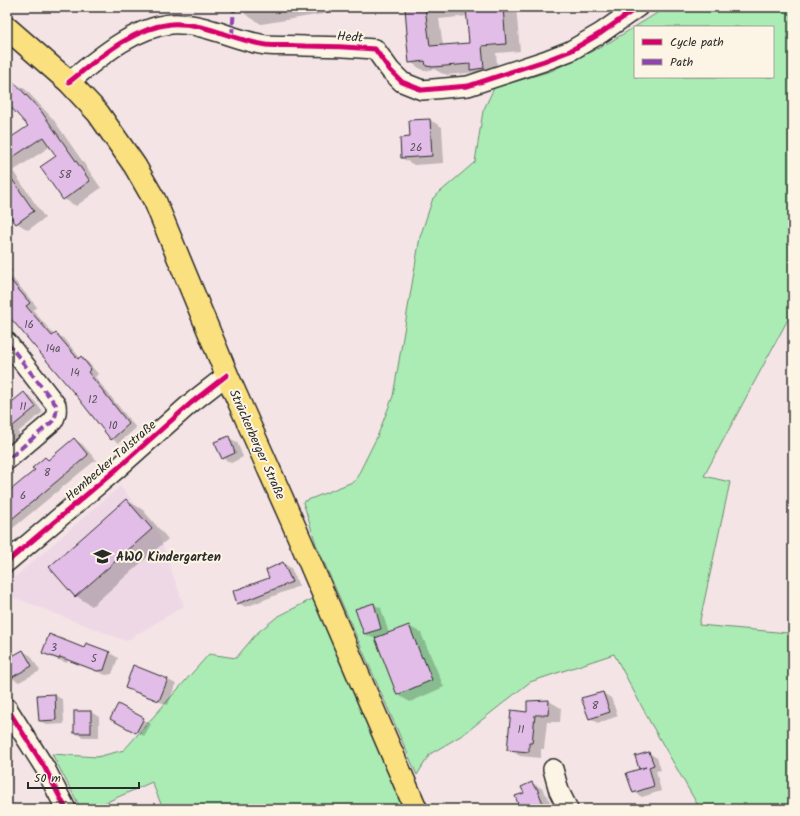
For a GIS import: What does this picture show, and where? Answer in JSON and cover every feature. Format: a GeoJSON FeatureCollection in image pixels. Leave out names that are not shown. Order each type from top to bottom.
{"type":"FeatureCollection","features":[{"type":"Feature","properties":{"kind":"main road","name":"Strückerberger Straße"},"geometry":{"type":"LineString","coordinates":[[7,28],[69,82],[98,114],[135,166],[155,201],[227,375],[292,521],[416,809]]}},
{"type":"Feature","properties":{"kind":"street","name":"Hedt"},"geometry":{"type":"LineString","coordinates":[[69,82],[103,55],[131,36],[171,24],[198,26],[218,31],[248,42],[266,45],[344,46],[375,49],[390,70],[402,82],[422,90],[468,86],[570,51],[601,33],[638,7]]}},
{"type":"Feature","properties":{"kind":"street"},"geometry":{"type":"LineString","coordinates":[[7,342],[56,405],[57,410],[56,417],[53,421],[7,460]]}},
{"type":"Feature","properties":{"kind":"street","name":"Hembecker Talstraße"},"geometry":{"type":"LineString","coordinates":[[7,562],[191,404],[227,375]]}},
{"type":"Feature","properties":{"kind":"street"},"geometry":{"type":"LineString","coordinates":[[7,708],[45,768],[66,809]]}},
{"type":"Feature","properties":{"kind":"street"},"geometry":{"type":"LineString","coordinates":[[554,769],[559,791],[568,809]]}},
{"type":"Feature","properties":{"kind":"shaded area","name":"AWO Kindergarten"},"geometry":{"type":"Polygon","coordinates":[[[120,486],[157,529],[184,606],[126,641],[7,595],[7,584],[120,486]]]}},
{"type":"Feature","properties":{"kind":"green space"},"geometry":{"type":"Polygon","coordinates":[[[667,7],[793,7],[793,310],[704,476],[730,482],[699,625],[788,633],[793,606],[793,809],[700,809],[650,722],[614,654],[530,682],[464,734],[430,754],[417,775],[316,544],[303,502],[355,481],[377,437],[393,396],[420,237],[433,198],[475,162],[483,111],[494,88],[551,71],[605,45],[634,27],[634,78],[774,78],[774,26],[636,26],[667,7]]]}},
{"type":"Feature","properties":{"kind":"green space"},"geometry":{"type":"Polygon","coordinates":[[[314,598],[404,809],[163,809],[152,782],[91,809],[81,809],[52,754],[97,757],[124,750],[209,654],[236,658],[257,633],[277,617],[314,598]]]}},
{"type":"Feature","properties":{"kind":"building"},"geometry":{"type":"Polygon","coordinates":[[[405,7],[425,7],[430,46],[469,43],[466,7],[503,7],[506,44],[482,46],[484,68],[470,70],[470,64],[433,67],[426,66],[425,61],[409,63],[405,7]]]}},
{"type":"Feature","properties":{"kind":"building"},"geometry":{"type":"Polygon","coordinates":[[[13,81],[41,111],[90,181],[63,200],[40,167],[56,156],[43,137],[7,161],[7,140],[28,126],[7,103],[7,87],[13,81]]]}},
{"type":"Feature","properties":{"kind":"building"},"geometry":{"type":"Polygon","coordinates":[[[430,119],[432,156],[401,158],[400,138],[410,137],[409,120],[430,119]]]}},
{"type":"Feature","properties":{"kind":"building"},"geometry":{"type":"Polygon","coordinates":[[[7,172],[34,211],[16,224],[7,212],[7,172]]]}},
{"type":"Feature","properties":{"kind":"building"},"geometry":{"type":"Polygon","coordinates":[[[7,276],[30,303],[26,306],[52,336],[56,333],[78,359],[81,356],[91,369],[88,372],[129,424],[111,440],[79,399],[7,314],[7,276]]]}},
{"type":"Feature","properties":{"kind":"building"},"geometry":{"type":"Polygon","coordinates":[[[24,392],[36,407],[7,431],[7,406],[24,392]]]}},
{"type":"Feature","properties":{"kind":"building"},"geometry":{"type":"Polygon","coordinates":[[[229,436],[235,453],[222,459],[214,442],[229,436]]]}},
{"type":"Feature","properties":{"kind":"building"},"geometry":{"type":"Polygon","coordinates":[[[74,438],[88,455],[7,523],[7,493],[35,470],[32,468],[45,457],[48,460],[74,438]]]}},
{"type":"Feature","properties":{"kind":"building"},"geometry":{"type":"Polygon","coordinates":[[[126,499],[152,529],[75,597],[49,567],[126,499]]]}},
{"type":"Feature","properties":{"kind":"building"},"geometry":{"type":"Polygon","coordinates":[[[283,562],[292,582],[237,604],[233,591],[269,578],[266,570],[283,562]]]}},
{"type":"Feature","properties":{"kind":"building"},"geometry":{"type":"Polygon","coordinates":[[[374,603],[381,629],[364,634],[355,609],[374,603]]]}},
{"type":"Feature","properties":{"kind":"building"},"geometry":{"type":"Polygon","coordinates":[[[409,625],[432,680],[397,695],[375,638],[409,625]]]}},
{"type":"Feature","properties":{"kind":"building"},"geometry":{"type":"Polygon","coordinates":[[[49,634],[84,648],[86,643],[110,652],[104,670],[97,671],[60,657],[59,659],[42,653],[49,634]]]}},
{"type":"Feature","properties":{"kind":"building"},"geometry":{"type":"Polygon","coordinates":[[[23,650],[32,666],[7,680],[7,659],[23,650]]]}},
{"type":"Feature","properties":{"kind":"building"},"geometry":{"type":"Polygon","coordinates":[[[133,665],[168,679],[159,701],[125,688],[133,665]]]}},
{"type":"Feature","properties":{"kind":"building"},"geometry":{"type":"Polygon","coordinates":[[[603,692],[610,712],[589,719],[581,698],[603,692]]]}},
{"type":"Feature","properties":{"kind":"building"},"geometry":{"type":"Polygon","coordinates":[[[55,694],[56,720],[39,721],[37,695],[55,694]]]}},
{"type":"Feature","properties":{"kind":"building"},"geometry":{"type":"Polygon","coordinates":[[[549,700],[548,715],[535,715],[532,743],[529,743],[529,752],[507,750],[511,710],[527,712],[527,701],[549,700]]]}},
{"type":"Feature","properties":{"kind":"building"},"geometry":{"type":"Polygon","coordinates":[[[118,704],[144,718],[136,733],[110,719],[118,704]]]}},
{"type":"Feature","properties":{"kind":"building"},"geometry":{"type":"Polygon","coordinates":[[[74,711],[91,711],[91,733],[74,733],[74,711]]]}},
{"type":"Feature","properties":{"kind":"building"},"geometry":{"type":"Polygon","coordinates":[[[649,752],[654,765],[649,767],[654,786],[633,793],[626,773],[646,767],[639,769],[635,756],[649,752]]]}},
{"type":"Feature","properties":{"kind":"building"},"geometry":{"type":"Polygon","coordinates":[[[532,782],[535,788],[537,788],[545,809],[520,809],[515,796],[524,793],[521,787],[532,782]]]}},
{"type":"Feature","properties":{"kind":"marked path"},"geometry":{"type":"LineString","coordinates":[[232,36],[234,7]]}},
{"type":"Feature","properties":{"kind":"marked path"},"geometry":{"type":"LineString","coordinates":[[7,342],[56,405],[56,415],[53,421],[7,460]]}},
{"type":"Feature","properties":{"kind":"cycle path"},"geometry":{"type":"LineString","coordinates":[[69,82],[116,46],[129,38],[157,27],[171,24],[186,24],[209,29],[249,42],[266,45],[332,46],[375,49],[390,70],[402,82],[422,90],[468,86],[570,51],[601,33],[638,7]]}},
{"type":"Feature","properties":{"kind":"cycle path"},"geometry":{"type":"LineString","coordinates":[[7,562],[118,468],[191,403],[227,375]]}},
{"type":"Feature","properties":{"kind":"cycle path"},"geometry":{"type":"LineString","coordinates":[[7,708],[45,768],[66,809]]}},
{"type":"Feature","properties":{"kind":"place","name":"AWO Kindergarten"},"geometry":{"type":"Point","coordinates":[103,556]}}]}
